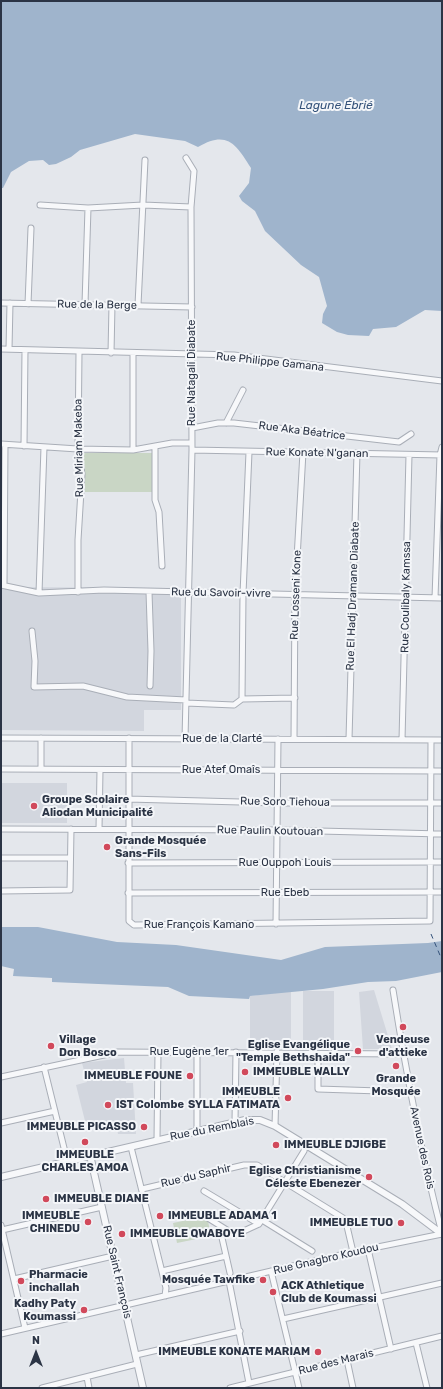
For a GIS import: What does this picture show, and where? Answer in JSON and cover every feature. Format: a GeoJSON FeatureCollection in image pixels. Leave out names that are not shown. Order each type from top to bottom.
{"type":"FeatureCollection","features":[{"type":"Feature","properties":{"kind":"street","name":"Rue Natagali Diabate"},"geometry":{"type":"LineString","coordinates":[[185,739],[192,450],[191,207],[194,171],[186,158]]}},
{"type":"Feature","properties":{"kind":"street"},"geometry":{"type":"LineString","coordinates":[[138,305],[145,160]]}},
{"type":"Feature","properties":{"kind":"street"},"geometry":{"type":"LineString","coordinates":[[40,205],[88,208],[143,205],[191,207]]}},
{"type":"Feature","properties":{"kind":"street"},"geometry":{"type":"LineString","coordinates":[[85,304],[88,208]]}},
{"type":"Feature","properties":{"kind":"street"},"geometry":{"type":"LineString","coordinates":[[28,304],[31,228]]}},
{"type":"Feature","properties":{"kind":"street","name":"Rue de la Berge"},"geometry":{"type":"LineString","coordinates":[[1,303],[192,307]]}},
{"type":"Feature","properties":{"kind":"street"},"geometry":{"type":"LineString","coordinates":[[9,349],[10,303]]}},
{"type":"Feature","properties":{"kind":"street"},"geometry":{"type":"LineString","coordinates":[[111,353],[112,305]]}},
{"type":"Feature","properties":{"kind":"street","name":"Rue Philippe Gamana"},"geometry":{"type":"LineString","coordinates":[[1,349],[251,357],[442,381]]}},
{"type":"Feature","properties":{"kind":"street"},"geometry":{"type":"LineString","coordinates":[[24,446],[25,350]]}},
{"type":"Feature","properties":{"kind":"street","name":"Rue Miriam Makeba"},"geometry":{"type":"LineString","coordinates":[[78,592],[78,540],[82,474],[78,449],[79,352]]}},
{"type":"Feature","properties":{"kind":"street"},"geometry":{"type":"LineString","coordinates":[[133,354],[133,450]]}},
{"type":"Feature","properties":{"kind":"street"},"geometry":{"type":"LineString","coordinates":[[226,423],[243,390]]}},
{"type":"Feature","properties":{"kind":"street","name":"Rue Aka Béatrice"},"geometry":{"type":"LineString","coordinates":[[192,428],[207,424],[226,423],[399,442],[411,434]]}},
{"type":"Feature","properties":{"kind":"street"},"geometry":{"type":"LineString","coordinates":[[2,585],[3,444],[78,449],[133,450],[172,443],[192,443]]}},
{"type":"Feature","properties":{"kind":"street"},"geometry":{"type":"LineString","coordinates":[[39,593],[44,447]]}},
{"type":"Feature","properties":{"kind":"street"},"geometry":{"type":"LineString","coordinates":[[155,447],[155,500],[159,512],[162,566]]}},
{"type":"Feature","properties":{"kind":"street"},"geometry":{"type":"LineString","coordinates":[[435,598],[442,447]]}},
{"type":"Feature","properties":{"kind":"street","name":"Rue Konate N'ganan"},"geometry":{"type":"LineString","coordinates":[[192,450],[441,455]]}},
{"type":"Feature","properties":{"kind":"street"},"geometry":{"type":"LineString","coordinates":[[242,700],[243,594],[249,452]]}},
{"type":"Feature","properties":{"kind":"street","name":"Rue Losseni Kone"},"geometry":{"type":"LineString","coordinates":[[294,739],[295,594],[302,452]]}},
{"type":"Feature","properties":{"kind":"street","name":"Rue El Hadj Dramane Diabate"},"geometry":{"type":"LineString","coordinates":[[349,739],[357,453]]}},
{"type":"Feature","properties":{"kind":"street","name":"Rue Coulibaly Kamssa"},"geometry":{"type":"LineString","coordinates":[[402,740],[408,455]]}},
{"type":"Feature","properties":{"kind":"street","name":"Rue du Savoir-vivre"},"geometry":{"type":"LineString","coordinates":[[2,585],[39,593],[104,590],[442,598]]}},
{"type":"Feature","properties":{"kind":"street"},"geometry":{"type":"LineString","coordinates":[[150,592],[150,686]]}},
{"type":"Feature","properties":{"kind":"street"},"geometry":{"type":"LineString","coordinates":[[32,631],[35,660],[34,687],[83,686],[127,697],[234,705],[242,700],[295,698]]}},
{"type":"Feature","properties":{"kind":"street","name":"Rue de la Clarté"},"geometry":{"type":"LineString","coordinates":[[1,738],[442,740]]}},
{"type":"Feature","properties":{"kind":"street"},"geometry":{"type":"LineString","coordinates":[[41,738],[41,769]]}},
{"type":"Feature","properties":{"kind":"street","name":"Rue François Kamano"},"geometry":{"type":"LineString","coordinates":[[129,738],[128,893],[129,921],[134,925],[430,922],[430,892]]}},
{"type":"Feature","properties":{"kind":"street"},"geometry":{"type":"LineString","coordinates":[[276,924],[278,864],[278,739]]}},
{"type":"Feature","properties":{"kind":"street"},"geometry":{"type":"LineString","coordinates":[[430,740],[430,892]]}},
{"type":"Feature","properties":{"kind":"street","name":"Rue Atef Omaîs"},"geometry":{"type":"LineString","coordinates":[[1,769],[442,771]]}},
{"type":"Feature","properties":{"kind":"street"},"geometry":{"type":"LineString","coordinates":[[99,829],[100,770]]}},
{"type":"Feature","properties":{"kind":"street","name":"Rue Soro Tiehoua"},"geometry":{"type":"LineString","coordinates":[[128,799],[278,803],[442,803]]}},
{"type":"Feature","properties":{"kind":"street","name":"Rue Paulin Koutouan"},"geometry":{"type":"LineString","coordinates":[[1,829],[278,830],[442,834]]}},
{"type":"Feature","properties":{"kind":"street"},"geometry":{"type":"LineString","coordinates":[[1,891],[70,890],[71,829]]}},
{"type":"Feature","properties":{"kind":"street"},"geometry":{"type":"LineString","coordinates":[[1,858],[70,858]]}},
{"type":"Feature","properties":{"kind":"street","name":"Rue Ouppoh Louis"},"geometry":{"type":"LineString","coordinates":[[128,863],[278,864],[442,862]]}},
{"type":"Feature","properties":{"kind":"street","name":"Rue Ebeb"},"geometry":{"type":"LineString","coordinates":[[128,893],[442,892]]}},
{"type":"Feature","properties":{"kind":"street","name":"Avenue des Rois"},"geometry":{"type":"LineString","coordinates":[[393,990],[403,1054],[442,1234]]}},
{"type":"Feature","properties":{"kind":"street"},"geometry":{"type":"LineString","coordinates":[[157,1140],[158,1052]]}},
{"type":"Feature","properties":{"kind":"street"},"geometry":{"type":"LineString","coordinates":[[197,1052],[197,1131]]}},
{"type":"Feature","properties":{"kind":"street"},"geometry":{"type":"LineString","coordinates":[[235,1122],[236,1052]]}},
{"type":"Feature","properties":{"kind":"street"},"geometry":{"type":"LineString","coordinates":[[275,1126],[277,1052]]}},
{"type":"Feature","properties":{"kind":"street","name":"Rue Eugène 1er"},"geometry":{"type":"LineString","coordinates":[[1,1077],[107,1053],[277,1052],[318,1054],[403,1054]]}},
{"type":"Feature","properties":{"kind":"street"},"geometry":{"type":"LineString","coordinates":[[318,1054],[318,1088],[411,1092]]}},
{"type":"Feature","properties":{"kind":"street"},"geometry":{"type":"LineString","coordinates":[[44,1067],[67,1160]]}},
{"type":"Feature","properties":{"kind":"street"},"geometry":{"type":"LineString","coordinates":[[1,1123],[55,1111]]}},
{"type":"Feature","properties":{"kind":"street","name":"Rue du Remblais"},"geometry":{"type":"LineString","coordinates":[[1,1177],[67,1160],[131,1147],[235,1122],[260,1120],[275,1126],[402,1204],[442,1234]]}},
{"type":"Feature","properties":{"kind":"street"},"geometry":{"type":"LineString","coordinates":[[203,1215],[235,1235],[261,1222],[304,1151],[305,1144]]}},
{"type":"Feature","properties":{"kind":"street"},"geometry":{"type":"LineString","coordinates":[[131,1147],[166,1288],[165,1296]]}},
{"type":"Feature","properties":{"kind":"street","name":"Rue Saint François"},"geometry":{"type":"LineString","coordinates":[[90,1156],[143,1388]]}},
{"type":"Feature","properties":{"kind":"street","name":"Rue du Saphir"},"geometry":{"type":"LineString","coordinates":[[142,1189],[251,1164],[257,1165],[343,1218],[346,1222],[353,1252]]}},
{"type":"Feature","properties":{"kind":"street"},"geometry":{"type":"LineString","coordinates":[[204,1191],[312,1251]]}},
{"type":"Feature","properties":{"kind":"street"},"geometry":{"type":"LineString","coordinates":[[25,1328],[2,1228],[102,1207]]}},
{"type":"Feature","properties":{"kind":"street","name":"Rue Gnagbro Koudou"},"geometry":{"type":"LineString","coordinates":[[1,1334],[353,1252],[442,1234]]}},
{"type":"Feature","properties":{"kind":"street"},"geometry":{"type":"LineString","coordinates":[[222,1238],[230,1272]]}},
{"type":"Feature","properties":{"kind":"street"},"geometry":{"type":"LineString","coordinates":[[368,1249],[391,1349]]}},
{"type":"Feature","properties":{"kind":"street"},"geometry":{"type":"LineString","coordinates":[[14,1279],[114,1256]]}},
{"type":"Feature","properties":{"kind":"street"},"geometry":{"type":"LineString","coordinates":[[162,1271],[226,1256]]}},
{"type":"Feature","properties":{"kind":"street"},"geometry":{"type":"LineString","coordinates":[[271,1271],[299,1388]]}},
{"type":"Feature","properties":{"kind":"street"},"geometry":{"type":"LineString","coordinates":[[229,1281],[249,1383]]}},
{"type":"Feature","properties":{"kind":"street"},"geometry":{"type":"LineString","coordinates":[[283,1319],[442,1283]]}},
{"type":"Feature","properties":{"kind":"street"},"geometry":{"type":"LineString","coordinates":[[136,1355],[240,1331]]}},
{"type":"Feature","properties":{"kind":"street","name":"Rue des Marais"},"geometry":{"type":"LineString","coordinates":[[230,1388],[442,1336]]}},
{"type":"Feature","properties":{"kind":"street"},"geometry":{"type":"LineString","coordinates":[[416,1343],[427,1388]]}},
{"type":"Feature","properties":{"kind":"street"},"geometry":{"type":"LineString","coordinates":[[347,1360],[353,1388]]}},
{"type":"Feature","properties":{"kind":"street"},"geometry":{"type":"LineString","coordinates":[[42,1388],[138,1364]]}},
{"type":"Feature","properties":{"kind":"street"},"geometry":{"type":"LineString","coordinates":[[87,1377],[89,1388]]}},
{"type":"Feature","properties":{"kind":"shaded area"},"geometry":{"type":"Polygon","coordinates":[[[1,587],[181,588],[181,710],[144,710],[144,731],[1,730],[1,587]]]}},
{"type":"Feature","properties":{"kind":"shaded area","name":"Groupe Scolaire Aliodan Municipalité"},"geometry":{"type":"Polygon","coordinates":[[[1,783],[67,783],[67,823],[1,823],[1,783]]]}},
{"type":"Feature","properties":{"kind":"shaded area"},"geometry":{"type":"Polygon","coordinates":[[[374,990],[392,1049],[363,1049],[359,992],[374,990]]]}},
{"type":"Feature","properties":{"kind":"shaded area"},"geometry":{"type":"Polygon","coordinates":[[[291,991],[291,1048],[250,1048],[250,996],[291,991]]]}},
{"type":"Feature","properties":{"kind":"shaded area"},"geometry":{"type":"Polygon","coordinates":[[[303,991],[334,991],[334,1049],[303,1049],[303,991]]]}},
{"type":"Feature","properties":{"kind":"shaded area","name":"IST Colombe"},"geometry":{"type":"Polygon","coordinates":[[[124,1058],[126,1083],[133,1083],[136,1134],[118,1134],[116,1124],[87,1129],[76,1085],[87,1082],[82,1063],[124,1058]]]}},
{"type":"Feature","properties":{"kind":"green space"},"geometry":{"type":"Polygon","coordinates":[[[79,453],[154,453],[154,492],[79,492],[79,453]]]}},
{"type":"Feature","properties":{"kind":"green space"},"geometry":{"type":"Polygon","coordinates":[[[207,1216],[211,1236],[177,1243],[173,1223],[207,1216]]]}},
{"type":"Feature","properties":{"kind":"water","name":"Lagune Ébrié"},"geometry":{"type":"Polygon","coordinates":[[[1,1],[442,1],[442,311],[425,310],[396,327],[373,329],[369,336],[348,335],[337,332],[322,323],[323,314],[327,306],[319,277],[301,265],[265,231],[255,211],[242,201],[239,196],[249,183],[251,168],[235,146],[224,140],[208,142],[198,147],[185,141],[135,134],[80,150],[71,157],[56,164],[49,165],[43,160],[29,161],[11,172],[3,188],[1,188],[1,1]]]}},
{"type":"Feature","properties":{"kind":"water"},"geometry":{"type":"Polygon","coordinates":[[[1,927],[38,927],[117,942],[176,945],[281,960],[325,947],[428,943],[442,941],[442,972],[396,981],[368,982],[323,989],[250,996],[249,999],[189,996],[168,987],[52,982],[52,978],[13,976],[14,969],[1,966],[1,927]]]}},
{"type":"Feature","properties":{"kind":"ferry route"},"geometry":{"type":"LineString","coordinates":[[431,934],[442,960]]}},
{"type":"Feature","properties":{"kind":"place","name":"Groupe Scolaire Aliodan Municipalité"},"geometry":{"type":"Point","coordinates":[34,806]}},
{"type":"Feature","properties":{"kind":"place","name":"Grande Mosquée Sans-Fils"},"geometry":{"type":"Point","coordinates":[107,847]}},
{"type":"Feature","properties":{"kind":"place","name":"Vendeuse d'attieke"},"geometry":{"type":"Point","coordinates":[403,1027]}},
{"type":"Feature","properties":{"kind":"place","name":"Village Don Bosco"},"geometry":{"type":"Point","coordinates":[51,1046]}},
{"type":"Feature","properties":{"kind":"place","name":"Eglise Evangélique \"Temple Bethshaida\""},"geometry":{"type":"Point","coordinates":[358,1051]}},
{"type":"Feature","properties":{"kind":"place","name":"Grande Mosquée"},"geometry":{"type":"Point","coordinates":[396,1066]}},
{"type":"Feature","properties":{"kind":"place","name":"IMMEUBLE WALLY"},"geometry":{"type":"Point","coordinates":[245,1072]}},
{"type":"Feature","properties":{"kind":"place","name":"IMMEUBLE FOUNE"},"geometry":{"type":"Point","coordinates":[190,1076]}},
{"type":"Feature","properties":{"kind":"place","name":"IMMEUBLE SYLLA FATIMATA"},"geometry":{"type":"Point","coordinates":[288,1098]}},
{"type":"Feature","properties":{"kind":"place","name":"IST Colombe"},"geometry":{"type":"Point","coordinates":[108,1105]}},
{"type":"Feature","properties":{"kind":"place","name":"IMMEUBLE PICASSO"},"geometry":{"type":"Point","coordinates":[144,1127]}},
{"type":"Feature","properties":{"kind":"place","name":"IMMEUBLE CHARLES AMOA"},"geometry":{"type":"Point","coordinates":[85,1142]}},
{"type":"Feature","properties":{"kind":"place","name":"IMMEUBLE DJIGBE"},"geometry":{"type":"Point","coordinates":[276,1145]}},
{"type":"Feature","properties":{"kind":"place","name":"Eglise Christianisme Céleste Ebenezer"},"geometry":{"type":"Point","coordinates":[369,1177]}},
{"type":"Feature","properties":{"kind":"place","name":"IMMEUBLE DIANE"},"geometry":{"type":"Point","coordinates":[46,1199]}},
{"type":"Feature","properties":{"kind":"place","name":"IMMEUBLE ADAMA 1"},"geometry":{"type":"Point","coordinates":[160,1216]}},
{"type":"Feature","properties":{"kind":"place","name":"IMMEUBLE CHINEDU"},"geometry":{"type":"Point","coordinates":[88,1222]}},
{"type":"Feature","properties":{"kind":"place","name":"IMMEUBLE TUO"},"geometry":{"type":"Point","coordinates":[401,1223]}},
{"type":"Feature","properties":{"kind":"place","name":"IMMEUBLE QWABOYE"},"geometry":{"type":"Point","coordinates":[122,1234]}},
{"type":"Feature","properties":{"kind":"place","name":"Mosquée Tawfike"},"geometry":{"type":"Point","coordinates":[263,1280]}},
{"type":"Feature","properties":{"kind":"place","name":"Pharmacie inchallah"},"geometry":{"type":"Point","coordinates":[21,1281]}},
{"type":"Feature","properties":{"kind":"place","name":"ACK Athletique Club de Koumassi"},"geometry":{"type":"Point","coordinates":[273,1292]}},
{"type":"Feature","properties":{"kind":"place","name":"Kadhy Paty Koumassi"},"geometry":{"type":"Point","coordinates":[84,1310]}},
{"type":"Feature","properties":{"kind":"place","name":"IMMEUBLE KONATE MARIAM"},"geometry":{"type":"Point","coordinates":[318,1352]}}]}
